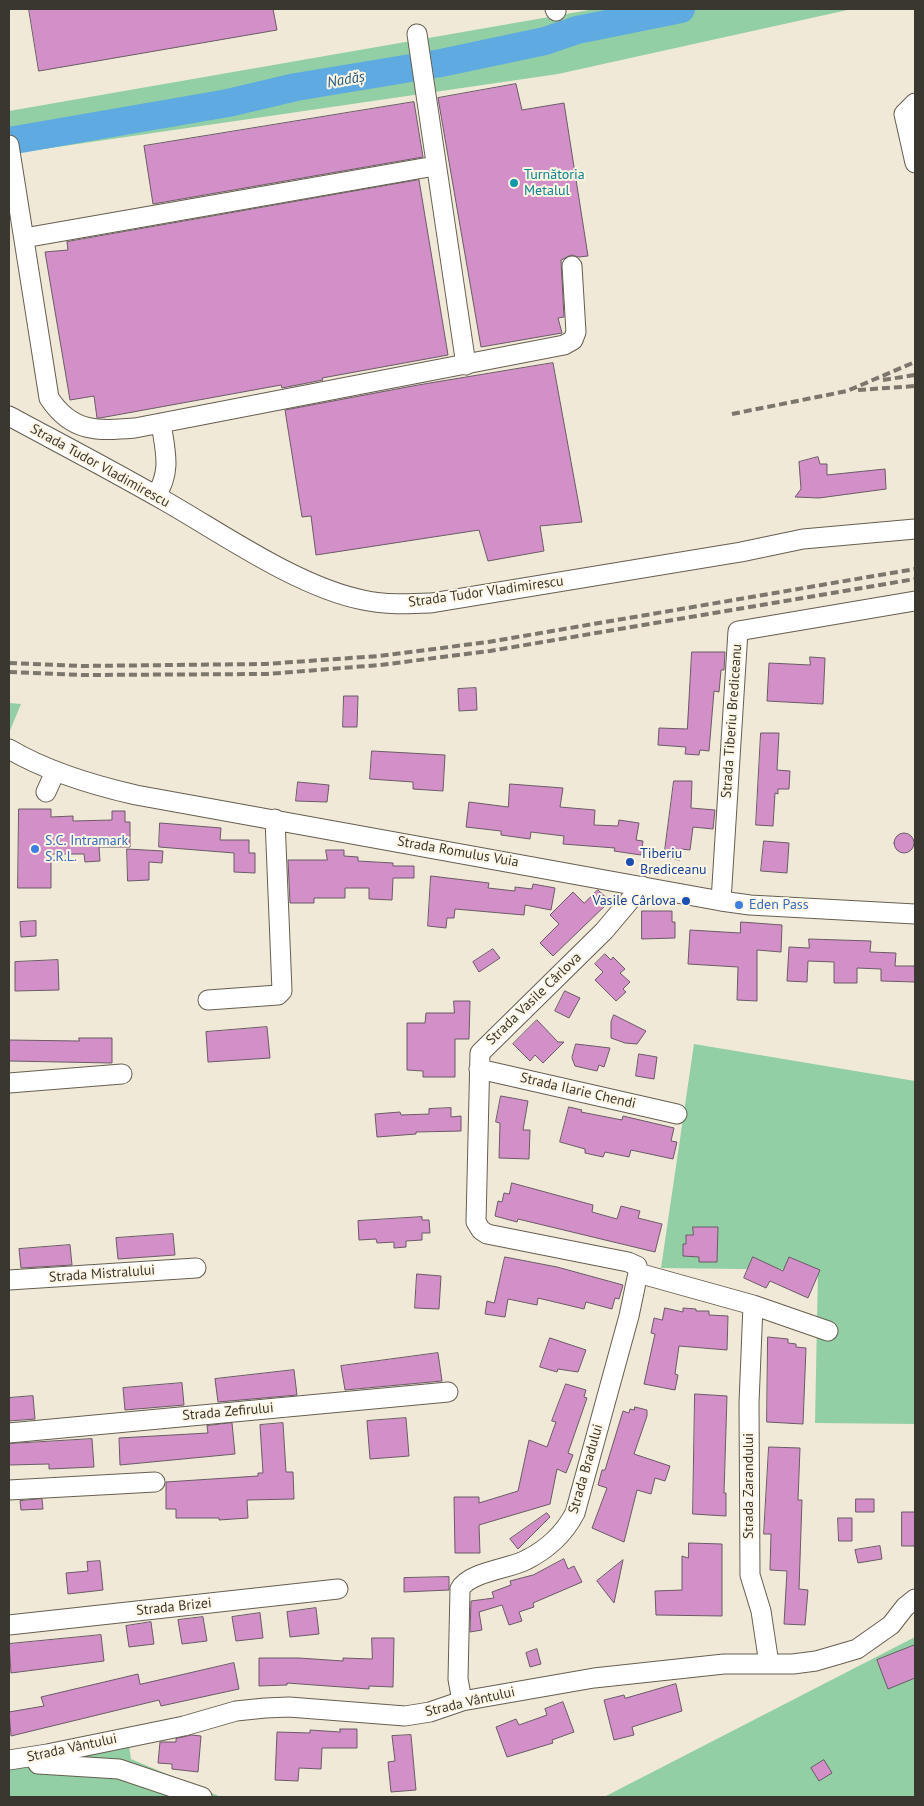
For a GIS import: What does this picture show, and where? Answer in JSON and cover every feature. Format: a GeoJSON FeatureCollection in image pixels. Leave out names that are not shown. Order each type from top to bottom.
{"type":"FeatureCollection","features":[{"type":"Feature","properties":{"kind":"street"},"geometry":{"type":"LineString","coordinates":[[417,34],[425,100],[466,365]]}},
{"type":"Feature","properties":{"kind":"street"},"geometry":{"type":"LineString","coordinates":[[915,102],[904,114],[915,163]]}},
{"type":"Feature","properties":{"kind":"street"},"geometry":{"type":"LineString","coordinates":[[9,145],[49,398],[55,407],[72,421],[89,429],[136,428],[564,345],[573,340],[576,332],[572,266]]}},
{"type":"Feature","properties":{"kind":"street"},"geometry":{"type":"LineString","coordinates":[[24,238],[435,166]]}},
{"type":"Feature","properties":{"kind":"street","name":"Strada Tudor Vladimirescu"},"geometry":{"type":"LineString","coordinates":[[9,416],[156,496],[298,577],[331,591],[364,600],[398,604],[431,603],[741,552],[803,539],[915,529]]}},
{"type":"Feature","properties":{"kind":"street"},"geometry":{"type":"LineString","coordinates":[[156,496],[164,484],[168,466],[161,423]]}},
{"type":"Feature","properties":{"kind":"street","name":"Strada Tiberiu Brediceanu"},"geometry":{"type":"LineString","coordinates":[[722,901],[738,631],[915,601]]}},
{"type":"Feature","properties":{"kind":"street","name":"Strada Romulus Vuia"},"geometry":{"type":"LineString","coordinates":[[9,749],[55,772],[118,791],[722,901],[750,905],[915,914]]}},
{"type":"Feature","properties":{"kind":"street"},"geometry":{"type":"LineString","coordinates":[[46,792],[55,772]]}},
{"type":"Feature","properties":{"kind":"street"},"geometry":{"type":"LineString","coordinates":[[208,1000],[278,995],[282,991],[275,819]]}},
{"type":"Feature","properties":{"kind":"street","name":"Strada Vasile Cârlova"},"geometry":{"type":"LineString","coordinates":[[638,1270],[628,1262],[487,1234],[481,1230],[476,1222],[480,1053],[604,931],[642,886]]}},
{"type":"Feature","properties":{"kind":"street","name":"Strada Ilarie Chendi"},"geometry":{"type":"LineString","coordinates":[[479,1069],[677,1114]]}},
{"type":"Feature","properties":{"kind":"street"},"geometry":{"type":"LineString","coordinates":[[9,1084],[122,1074]]}},
{"type":"Feature","properties":{"kind":"street","name":"Strada Mistralului"},"geometry":{"type":"LineString","coordinates":[[9,1280],[196,1268]]}},
{"type":"Feature","properties":{"kind":"street"},"geometry":{"type":"LineString","coordinates":[[638,1270],[753,1305],[828,1331]]}},
{"type":"Feature","properties":{"kind":"street","name":"Strada Bradului"},"geometry":{"type":"LineString","coordinates":[[462,1701],[458,1679],[460,1589],[470,1579],[526,1560],[565,1531],[575,1513],[630,1316],[638,1270]]}},
{"type":"Feature","properties":{"kind":"street","name":"Strada Zarandului"},"geometry":{"type":"LineString","coordinates":[[753,1305],[748,1403],[750,1574],[761,1611],[769,1664]]}},
{"type":"Feature","properties":{"kind":"street","name":"Strada Zefirului"},"geometry":{"type":"LineString","coordinates":[[9,1433],[448,1392]]}},
{"type":"Feature","properties":{"kind":"street"},"geometry":{"type":"LineString","coordinates":[[9,1490],[155,1482]]}},
{"type":"Feature","properties":{"kind":"street","name":"Strada Brizei"},"geometry":{"type":"LineString","coordinates":[[9,1625],[338,1589]]}},
{"type":"Feature","properties":{"kind":"street","name":"Strada Vântului"},"geometry":{"type":"LineString","coordinates":[[10,1760],[184,1726],[246,1710],[289,1707],[405,1716],[430,1712],[462,1701],[594,1678],[724,1664],[816,1661],[857,1650],[891,1625],[905,1607],[915,1599]]}},
{"type":"Feature","properties":{"kind":"street"},"geometry":{"type":"LineString","coordinates":[[10,1760],[19,1763],[119,1769],[202,1797]]}},
{"type":"Feature","properties":{"kind":"green space"},"geometry":{"type":"Polygon","coordinates":[[[595,9],[852,9],[558,74],[9,154],[9,111],[595,9]]]}},
{"type":"Feature","properties":{"kind":"green space"},"geometry":{"type":"Polygon","coordinates":[[[9,703],[21,704],[9,733],[9,703]]]}},
{"type":"Feature","properties":{"kind":"green space"},"geometry":{"type":"Polygon","coordinates":[[[694,1044],[915,1081],[915,1424],[815,1423],[818,1270],[661,1268],[694,1044]]]}},
{"type":"Feature","properties":{"kind":"green space"},"geometry":{"type":"Polygon","coordinates":[[[915,1637],[915,1797],[604,1797],[915,1637]]]}},
{"type":"Feature","properties":{"kind":"green space"},"geometry":{"type":"Polygon","coordinates":[[[129,1745],[131,1759],[221,1797],[9,1797],[9,1764],[129,1745]]]}},
{"type":"Feature","properties":{"kind":"building"},"geometry":{"type":"Polygon","coordinates":[[[29,9],[273,9],[277,30],[39,71],[29,9]]]}},
{"type":"Feature","properties":{"kind":"building","name":"Turnătoria Metalul"},"geometry":{"type":"Polygon","coordinates":[[[516,84],[522,110],[564,103],[588,256],[579,257],[571,255],[561,260],[564,317],[558,318],[562,333],[481,347],[438,98],[516,84]]]}},
{"type":"Feature","properties":{"kind":"building"},"geometry":{"type":"Polygon","coordinates":[[[414,102],[423,157],[153,204],[144,146],[414,102]]]}},
{"type":"Feature","properties":{"kind":"building"},"geometry":{"type":"Polygon","coordinates":[[[419,180],[448,355],[322,378],[323,380],[282,388],[281,385],[100,418],[97,418],[94,396],[70,400],[45,252],[68,250],[67,242],[419,180]]]}},
{"type":"Feature","properties":{"kind":"building"},"geometry":{"type":"Polygon","coordinates":[[[553,363],[582,522],[540,526],[544,551],[488,561],[479,530],[316,555],[311,516],[302,517],[285,410],[418,385],[553,363]]]}},
{"type":"Feature","properties":{"kind":"building"},"geometry":{"type":"Polygon","coordinates":[[[818,457],[820,464],[827,464],[827,475],[885,469],[886,489],[819,498],[795,497],[801,489],[799,462],[818,457]]]}},
{"type":"Feature","properties":{"kind":"building"},"geometry":{"type":"Polygon","coordinates":[[[692,652],[725,652],[724,670],[721,670],[719,692],[714,691],[709,751],[700,750],[699,755],[685,754],[686,747],[658,745],[659,728],[687,729],[692,652]]]}},
{"type":"Feature","properties":{"kind":"building"},"geometry":{"type":"Polygon","coordinates":[[[810,657],[825,658],[823,704],[767,701],[769,663],[810,665],[810,657]]]}},
{"type":"Feature","properties":{"kind":"building"},"geometry":{"type":"Polygon","coordinates":[[[476,688],[477,710],[459,711],[458,689],[476,688]]]}},
{"type":"Feature","properties":{"kind":"building"},"geometry":{"type":"Polygon","coordinates":[[[344,696],[358,696],[357,727],[343,727],[344,696]]]}},
{"type":"Feature","properties":{"kind":"building"},"geometry":{"type":"Polygon","coordinates":[[[761,733],[779,733],[777,770],[790,771],[789,789],[778,789],[778,794],[775,793],[773,826],[756,825],[761,733]]]}},
{"type":"Feature","properties":{"kind":"building"},"geometry":{"type":"Polygon","coordinates":[[[372,751],[445,755],[443,791],[413,789],[413,782],[370,779],[372,751]]]}},
{"type":"Feature","properties":{"kind":"building"},"geometry":{"type":"Polygon","coordinates":[[[674,781],[692,781],[691,808],[715,810],[713,829],[693,827],[690,850],[681,849],[680,860],[664,858],[674,781]]]}},
{"type":"Feature","properties":{"kind":"building"},"geometry":{"type":"Polygon","coordinates":[[[298,782],[329,785],[327,802],[296,801],[298,782]]]}},
{"type":"Feature","properties":{"kind":"building"},"geometry":{"type":"Polygon","coordinates":[[[510,784],[563,788],[560,807],[595,810],[594,825],[618,826],[619,820],[639,823],[636,840],[643,841],[641,855],[614,851],[615,848],[563,844],[564,836],[531,832],[530,839],[501,835],[501,831],[466,827],[469,802],[508,807],[510,784]]]}},
{"type":"Feature","properties":{"kind":"building"},"geometry":{"type":"Polygon","coordinates":[[[19,809],[51,809],[51,817],[73,816],[73,821],[112,820],[112,811],[125,811],[125,822],[130,822],[130,847],[99,847],[100,861],[85,862],[84,854],[51,854],[51,888],[18,888],[19,809]]]}},
{"type":"Feature","properties":{"kind":"building"},"geometry":{"type":"Polygon","coordinates":[[[160,823],[221,828],[220,840],[249,840],[249,853],[255,853],[255,873],[234,872],[234,853],[159,847],[160,823]]]}},
{"type":"Feature","properties":{"kind":"building"},"geometry":{"type":"Polygon","coordinates":[[[900,833],[908,833],[914,839],[914,847],[908,853],[900,853],[894,847],[894,839],[900,833]]]}},
{"type":"Feature","properties":{"kind":"building"},"geometry":{"type":"Polygon","coordinates":[[[764,841],[789,843],[787,873],[761,871],[764,841]]]}},
{"type":"Feature","properties":{"kind":"building"},"geometry":{"type":"Polygon","coordinates":[[[127,849],[163,851],[162,863],[149,862],[149,880],[128,881],[127,849]]]}},
{"type":"Feature","properties":{"kind":"building"},"geometry":{"type":"Polygon","coordinates":[[[326,850],[344,850],[344,856],[358,857],[358,861],[393,863],[393,866],[414,866],[414,878],[393,878],[392,900],[369,899],[369,888],[345,888],[345,898],[314,898],[314,903],[290,903],[288,860],[327,860],[326,850]]]}},
{"type":"Feature","properties":{"kind":"building"},"geometry":{"type":"Polygon","coordinates":[[[431,876],[489,883],[488,888],[515,891],[515,887],[532,889],[533,884],[555,888],[551,910],[525,905],[524,915],[455,909],[454,918],[447,918],[446,928],[428,926],[431,876]]]}},
{"type":"Feature","properties":{"kind":"building"},"geometry":{"type":"Polygon","coordinates":[[[598,890],[610,901],[553,956],[540,943],[559,924],[550,915],[573,892],[584,903],[598,890]]]}},
{"type":"Feature","properties":{"kind":"building"},"geometry":{"type":"Polygon","coordinates":[[[642,911],[672,911],[672,922],[675,922],[675,938],[642,939],[642,911]]]}},
{"type":"Feature","properties":{"kind":"building"},"geometry":{"type":"Polygon","coordinates":[[[36,921],[36,936],[21,937],[20,922],[36,921]]]}},
{"type":"Feature","properties":{"kind":"building"},"geometry":{"type":"Polygon","coordinates":[[[741,922],[782,925],[781,952],[757,950],[757,1001],[737,1000],[738,967],[688,964],[690,930],[740,933],[741,922]]]}},
{"type":"Feature","properties":{"kind":"building"},"geometry":{"type":"Polygon","coordinates":[[[809,939],[871,941],[870,952],[896,953],[895,966],[915,966],[915,982],[881,981],[881,969],[857,968],[857,983],[834,983],[834,962],[808,961],[807,982],[787,981],[789,947],[809,948],[809,939]]]}},
{"type":"Feature","properties":{"kind":"building"},"geometry":{"type":"Polygon","coordinates":[[[493,949],[500,958],[479,972],[473,962],[493,949]]]}},
{"type":"Feature","properties":{"kind":"building"},"geometry":{"type":"Polygon","coordinates":[[[605,954],[611,960],[613,957],[625,969],[620,973],[630,982],[623,989],[626,992],[616,1001],[595,980],[603,972],[595,964],[605,954]]]}},
{"type":"Feature","properties":{"kind":"building"},"geometry":{"type":"Polygon","coordinates":[[[58,960],[59,990],[15,991],[15,962],[58,960]]]}},
{"type":"Feature","properties":{"kind":"building"},"geometry":{"type":"Polygon","coordinates":[[[565,991],[580,998],[569,1018],[555,1011],[565,991]]]}},
{"type":"Feature","properties":{"kind":"building"},"geometry":{"type":"Polygon","coordinates":[[[454,1001],[470,1001],[469,1039],[455,1039],[455,1077],[423,1077],[423,1071],[407,1070],[407,1023],[425,1023],[426,1013],[454,1013],[454,1001]]]}},
{"type":"Feature","properties":{"kind":"building"},"geometry":{"type":"Polygon","coordinates":[[[614,1015],[646,1031],[637,1044],[625,1043],[611,1038],[611,1022],[614,1015]]]}},
{"type":"Feature","properties":{"kind":"building"},"geometry":{"type":"Polygon","coordinates":[[[537,1020],[558,1042],[564,1042],[543,1063],[535,1055],[530,1061],[513,1044],[537,1020]]]}},
{"type":"Feature","properties":{"kind":"building"},"geometry":{"type":"Polygon","coordinates":[[[267,1027],[270,1058],[208,1062],[206,1032],[267,1027]]]}},
{"type":"Feature","properties":{"kind":"building"},"geometry":{"type":"Polygon","coordinates":[[[79,1038],[112,1038],[112,1063],[9,1061],[9,1040],[79,1041],[79,1038]]]}},
{"type":"Feature","properties":{"kind":"building"},"geometry":{"type":"Polygon","coordinates":[[[576,1044],[610,1048],[604,1067],[599,1065],[597,1071],[575,1066],[572,1058],[576,1044]]]}},
{"type":"Feature","properties":{"kind":"building"},"geometry":{"type":"Polygon","coordinates":[[[639,1054],[657,1057],[654,1079],[636,1076],[639,1054]]]}},
{"type":"Feature","properties":{"kind":"building"},"geometry":{"type":"Polygon","coordinates":[[[501,1096],[528,1101],[523,1130],[530,1130],[529,1159],[499,1158],[500,1123],[496,1122],[501,1096]]]}},
{"type":"Feature","properties":{"kind":"building"},"geometry":{"type":"Polygon","coordinates":[[[569,1107],[582,1110],[581,1112],[622,1120],[623,1116],[674,1128],[671,1141],[677,1142],[673,1159],[631,1150],[629,1157],[605,1152],[603,1157],[585,1153],[585,1149],[560,1142],[569,1107]]]}},
{"type":"Feature","properties":{"kind":"building"},"geometry":{"type":"Polygon","coordinates":[[[451,1108],[451,1117],[461,1116],[461,1131],[416,1132],[416,1134],[377,1137],[375,1114],[400,1112],[401,1115],[429,1114],[429,1109],[451,1108]]]}},
{"type":"Feature","properties":{"kind":"building"},"geometry":{"type":"Polygon","coordinates":[[[512,1183],[593,1205],[592,1212],[617,1219],[621,1206],[640,1211],[638,1218],[662,1224],[655,1252],[518,1219],[517,1222],[495,1216],[498,1201],[502,1202],[504,1193],[509,1194],[512,1183]]]}},
{"type":"Feature","properties":{"kind":"building"},"geometry":{"type":"Polygon","coordinates":[[[422,1217],[422,1220],[429,1220],[430,1233],[422,1233],[422,1240],[406,1241],[406,1247],[394,1248],[394,1242],[377,1243],[376,1239],[359,1240],[358,1221],[422,1217]]]}},
{"type":"Feature","properties":{"kind":"building"},"geometry":{"type":"Polygon","coordinates":[[[693,1227],[718,1227],[717,1262],[699,1262],[699,1257],[683,1256],[683,1244],[686,1244],[686,1235],[693,1235],[693,1227]]]}},
{"type":"Feature","properties":{"kind":"building"},"geometry":{"type":"Polygon","coordinates":[[[173,1234],[175,1255],[118,1259],[116,1238],[173,1234]]]}},
{"type":"Feature","properties":{"kind":"building"},"geometry":{"type":"Polygon","coordinates":[[[70,1245],[72,1265],[21,1268],[19,1249],[70,1245]]]}},
{"type":"Feature","properties":{"kind":"building"},"geometry":{"type":"Polygon","coordinates":[[[505,1257],[557,1267],[623,1285],[619,1299],[615,1298],[612,1309],[586,1302],[584,1309],[538,1298],[537,1305],[508,1299],[505,1317],[485,1314],[487,1301],[494,1303],[505,1257]]]}},
{"type":"Feature","properties":{"kind":"building"},"geometry":{"type":"Polygon","coordinates":[[[753,1257],[783,1271],[789,1257],[820,1270],[808,1298],[770,1281],[766,1288],[744,1278],[753,1257]]]}},
{"type":"Feature","properties":{"kind":"building"},"geometry":{"type":"Polygon","coordinates":[[[417,1274],[441,1276],[439,1309],[415,1308],[417,1274]]]}},
{"type":"Feature","properties":{"kind":"building"},"geometry":{"type":"Polygon","coordinates":[[[665,1308],[683,1312],[683,1308],[696,1309],[696,1311],[709,1311],[709,1315],[728,1316],[727,1350],[679,1346],[675,1374],[678,1375],[675,1390],[644,1384],[655,1334],[651,1333],[654,1318],[662,1320],[665,1308]]]}},
{"type":"Feature","properties":{"kind":"building"},"geometry":{"type":"Polygon","coordinates":[[[768,1337],[788,1339],[788,1343],[796,1344],[796,1347],[806,1348],[803,1424],[767,1422],[768,1337]]]}},
{"type":"Feature","properties":{"kind":"building"},"geometry":{"type":"Polygon","coordinates":[[[550,1338],[586,1350],[578,1372],[558,1369],[557,1372],[540,1367],[550,1338]]]}},
{"type":"Feature","properties":{"kind":"building"},"geometry":{"type":"Polygon","coordinates":[[[438,1353],[442,1381],[345,1390],[341,1366],[438,1353]]]}},
{"type":"Feature","properties":{"kind":"building"},"geometry":{"type":"Polygon","coordinates":[[[294,1370],[297,1395],[218,1402],[215,1379],[294,1370]]]}},
{"type":"Feature","properties":{"kind":"building"},"geometry":{"type":"Polygon","coordinates":[[[182,1383],[184,1405],[125,1410],[123,1388],[182,1383]]]}},
{"type":"Feature","properties":{"kind":"building"},"geometry":{"type":"Polygon","coordinates":[[[566,1384],[586,1390],[584,1397],[587,1398],[568,1453],[573,1455],[566,1473],[557,1469],[550,1504],[479,1525],[480,1553],[455,1553],[454,1497],[479,1497],[479,1503],[518,1491],[529,1440],[547,1447],[556,1422],[552,1421],[566,1384]]]}},
{"type":"Feature","properties":{"kind":"building"},"geometry":{"type":"Polygon","coordinates":[[[695,1394],[727,1396],[724,1493],[726,1493],[726,1516],[693,1514],[695,1394]]]}},
{"type":"Feature","properties":{"kind":"building"},"geometry":{"type":"Polygon","coordinates":[[[33,1396],[35,1419],[9,1421],[9,1398],[33,1396]]]}},
{"type":"Feature","properties":{"kind":"building"},"geometry":{"type":"Polygon","coordinates":[[[635,1407],[647,1410],[647,1416],[634,1454],[670,1466],[665,1481],[655,1478],[651,1494],[637,1490],[624,1542],[592,1528],[607,1488],[598,1485],[602,1470],[605,1470],[623,1411],[629,1413],[630,1409],[634,1410],[635,1407]]]}},
{"type":"Feature","properties":{"kind":"building"},"geometry":{"type":"Polygon","coordinates":[[[406,1418],[409,1456],[370,1459],[367,1421],[406,1418]]]}},
{"type":"Feature","properties":{"kind":"building"},"geometry":{"type":"Polygon","coordinates":[[[232,1423],[235,1454],[120,1465],[119,1438],[208,1433],[207,1426],[232,1423]]]}},
{"type":"Feature","properties":{"kind":"building"},"geometry":{"type":"Polygon","coordinates":[[[283,1423],[286,1472],[293,1472],[294,1499],[247,1500],[248,1518],[219,1520],[219,1518],[176,1518],[176,1509],[166,1509],[166,1482],[258,1476],[258,1473],[263,1473],[260,1425],[283,1423]]]}},
{"type":"Feature","properties":{"kind":"building"},"geometry":{"type":"Polygon","coordinates":[[[92,1439],[94,1467],[49,1469],[49,1464],[9,1465],[9,1444],[92,1439]]]}},
{"type":"Feature","properties":{"kind":"building"},"geometry":{"type":"Polygon","coordinates":[[[769,1447],[800,1448],[798,1500],[802,1500],[799,1589],[808,1590],[805,1625],[784,1624],[787,1571],[770,1570],[771,1534],[764,1534],[769,1447]]]}},
{"type":"Feature","properties":{"kind":"building"},"geometry":{"type":"Polygon","coordinates":[[[42,1499],[43,1509],[21,1510],[20,1501],[42,1499]]]}},
{"type":"Feature","properties":{"kind":"building"},"geometry":{"type":"Polygon","coordinates":[[[856,1499],[874,1499],[874,1512],[856,1512],[856,1499]]]}},
{"type":"Feature","properties":{"kind":"building"},"geometry":{"type":"Polygon","coordinates":[[[902,1512],[915,1512],[915,1546],[902,1546],[902,1512]]]}},
{"type":"Feature","properties":{"kind":"building"},"geometry":{"type":"Polygon","coordinates":[[[547,1513],[550,1517],[518,1549],[510,1539],[547,1513]]]}},
{"type":"Feature","properties":{"kind":"building"},"geometry":{"type":"Polygon","coordinates":[[[838,1518],[852,1518],[852,1541],[839,1541],[838,1518]]]}},
{"type":"Feature","properties":{"kind":"building"},"geometry":{"type":"Polygon","coordinates":[[[689,1543],[722,1544],[722,1616],[656,1615],[655,1591],[682,1590],[682,1556],[688,1558],[689,1543]]]}},
{"type":"Feature","properties":{"kind":"building"},"geometry":{"type":"Polygon","coordinates":[[[880,1546],[882,1559],[858,1563],[855,1550],[880,1546]]]}},
{"type":"Feature","properties":{"kind":"building"},"geometry":{"type":"Polygon","coordinates":[[[564,1559],[568,1569],[574,1566],[582,1582],[533,1603],[534,1607],[519,1612],[522,1621],[509,1625],[502,1605],[479,1612],[482,1630],[470,1632],[471,1601],[494,1598],[492,1592],[511,1585],[510,1581],[533,1575],[564,1559]]]}},
{"type":"Feature","properties":{"kind":"building"},"geometry":{"type":"Polygon","coordinates":[[[623,1560],[614,1603],[597,1581],[623,1560]]]}},
{"type":"Feature","properties":{"kind":"building"},"geometry":{"type":"Polygon","coordinates":[[[100,1561],[103,1590],[68,1594],[66,1573],[88,1571],[87,1562],[100,1561]]]}},
{"type":"Feature","properties":{"kind":"building"},"geometry":{"type":"Polygon","coordinates":[[[449,1577],[449,1590],[404,1592],[404,1578],[449,1577]]]}},
{"type":"Feature","properties":{"kind":"building"},"geometry":{"type":"Polygon","coordinates":[[[316,1608],[319,1634],[290,1637],[287,1612],[316,1608]]]}},
{"type":"Feature","properties":{"kind":"building"},"geometry":{"type":"Polygon","coordinates":[[[260,1613],[263,1638],[236,1641],[232,1617],[260,1613]]]}},
{"type":"Feature","properties":{"kind":"building"},"geometry":{"type":"Polygon","coordinates":[[[203,1617],[207,1641],[182,1644],[178,1620],[203,1617]]]}},
{"type":"Feature","properties":{"kind":"building"},"geometry":{"type":"Polygon","coordinates":[[[151,1622],[154,1644],[129,1647],[126,1626],[151,1622]]]}},
{"type":"Feature","properties":{"kind":"building"},"geometry":{"type":"Polygon","coordinates":[[[101,1635],[104,1661],[11,1673],[9,1644],[101,1635]]]}},
{"type":"Feature","properties":{"kind":"building"},"geometry":{"type":"Polygon","coordinates":[[[372,1638],[394,1638],[393,1687],[369,1686],[369,1689],[287,1683],[287,1685],[259,1686],[259,1658],[343,1661],[343,1658],[372,1659],[372,1638]]]}},
{"type":"Feature","properties":{"kind":"building"},"geometry":{"type":"Polygon","coordinates":[[[915,1645],[915,1678],[888,1689],[877,1660],[915,1645]]]}},
{"type":"Feature","properties":{"kind":"building"},"geometry":{"type":"Polygon","coordinates":[[[537,1649],[541,1664],[530,1667],[526,1653],[537,1649]]]}},
{"type":"Feature","properties":{"kind":"building"},"geometry":{"type":"Polygon","coordinates":[[[234,1663],[239,1689],[161,1706],[159,1700],[11,1736],[9,1712],[44,1706],[41,1697],[138,1674],[140,1684],[234,1663]]]}},
{"type":"Feature","properties":{"kind":"building"},"geometry":{"type":"Polygon","coordinates":[[[676,1684],[682,1711],[632,1727],[634,1735],[614,1740],[604,1700],[624,1695],[625,1698],[676,1684]]]}},
{"type":"Feature","properties":{"kind":"building"},"geometry":{"type":"Polygon","coordinates":[[[563,1702],[574,1732],[552,1740],[553,1743],[507,1757],[496,1727],[516,1719],[519,1725],[547,1715],[545,1709],[563,1702]]]}},
{"type":"Feature","properties":{"kind":"building"},"geometry":{"type":"Polygon","coordinates":[[[340,1729],[357,1729],[357,1748],[322,1748],[321,1769],[299,1768],[298,1781],[275,1780],[277,1732],[310,1733],[310,1730],[340,1732],[340,1729]]]}},
{"type":"Feature","properties":{"kind":"building"},"geometry":{"type":"Polygon","coordinates":[[[192,1735],[201,1736],[198,1772],[172,1769],[172,1764],[158,1763],[160,1742],[176,1742],[176,1739],[192,1735]]]}},
{"type":"Feature","properties":{"kind":"building"},"geometry":{"type":"Polygon","coordinates":[[[411,1735],[416,1790],[391,1792],[388,1762],[395,1761],[392,1736],[411,1735]]]}},
{"type":"Feature","properties":{"kind":"building"},"geometry":{"type":"Polygon","coordinates":[[[824,1760],[832,1773],[819,1781],[811,1768],[824,1760]]]}},
{"type":"Feature","properties":{"kind":"waterway","name":"Nadăș"},"geometry":{"type":"LineString","coordinates":[[9,141],[228,103],[296,87],[441,63],[545,41],[577,30],[681,9]]}},
{"type":"Feature","properties":{"kind":"railway"},"geometry":{"type":"LineString","coordinates":[[732,414],[847,391],[915,362]]}},
{"type":"Feature","properties":{"kind":"railway"},"geometry":{"type":"LineString","coordinates":[[883,380],[915,375]]}},
{"type":"Feature","properties":{"kind":"railway"},"geometry":{"type":"LineString","coordinates":[[858,390],[915,386]]}},
{"type":"Feature","properties":{"kind":"railway"},"geometry":{"type":"LineString","coordinates":[[9,663],[81,666],[265,664],[379,656],[488,642],[915,569]]}},
{"type":"Feature","properties":{"kind":"railway"},"geometry":{"type":"LineString","coordinates":[[9,672],[82,675],[267,674],[380,665],[490,651],[915,579]]}},
{"type":"Feature","properties":{"kind":"place","name":"Turnătoria Metalul"},"geometry":{"type":"Point","coordinates":[514,183]}},
{"type":"Feature","properties":{"kind":"place","name":"S.C. Intramark S.R.L."},"geometry":{"type":"Point","coordinates":[35,849]}},
{"type":"Feature","properties":{"kind":"place","name":"Tiberiu Brediceanu"},"geometry":{"type":"Point","coordinates":[630,862]}},
{"type":"Feature","properties":{"kind":"place","name":"Vasile Cârlova"},"geometry":{"type":"Point","coordinates":[686,901]}},
{"type":"Feature","properties":{"kind":"place","name":"Eden Pass"},"geometry":{"type":"Point","coordinates":[739,905]}}]}
